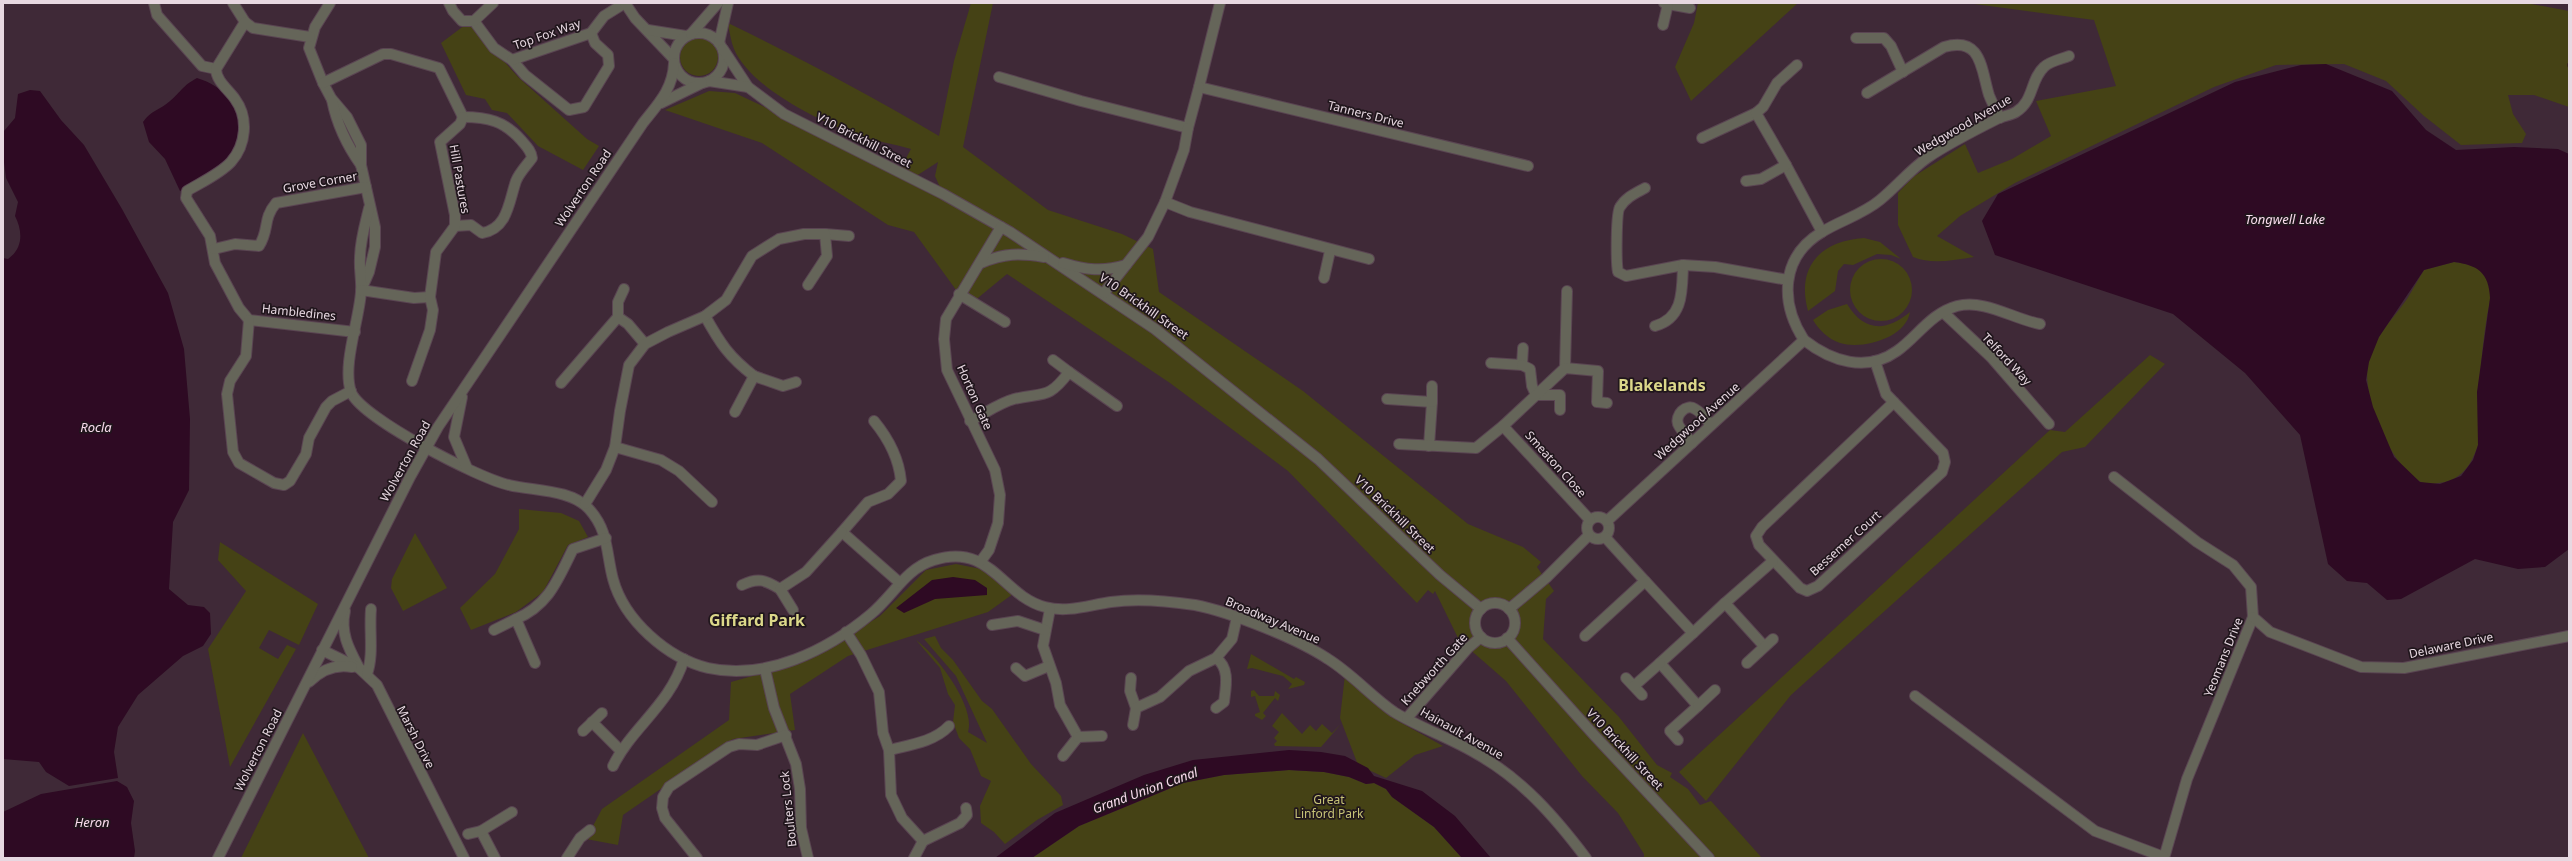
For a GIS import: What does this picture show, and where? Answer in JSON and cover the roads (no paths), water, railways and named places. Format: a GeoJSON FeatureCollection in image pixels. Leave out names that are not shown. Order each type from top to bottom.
{"type":"FeatureCollection","features":[{"type":"Feature","properties":{"kind":"street"},"geometry":{"type":"LineString","coordinates":[[154,3],[157,15],[202,66],[216,72],[245,22]]}},
{"type":"Feature","properties":{"kind":"street"},"geometry":{"type":"LineString","coordinates":[[233,3],[245,22],[253,28],[310,37]]}},
{"type":"Feature","properties":{"kind":"street"},"geometry":{"type":"LineString","coordinates":[[330,3],[310,37],[310,56],[331,98],[347,117],[361,145],[361,165],[369,208],[362,237],[360,260],[361,290],[350,360],[351,391],[356,401],[406,438],[467,468],[507,485],[551,491],[585,504],[606,470],[616,447],[620,411],[629,365],[646,344],[668,332],[705,316],[726,300],[752,256],[780,239],[804,234],[849,236]]}},
{"type":"Feature","properties":{"kind":"street"},"geometry":{"type":"LineString","coordinates":[[449,3],[453,11],[462,21],[474,21],[493,3]]}},
{"type":"Feature","properties":{"kind":"street"},"geometry":{"type":"LineString","coordinates":[[474,21],[494,48],[512,60],[525,75],[568,110],[584,107],[610,66],[608,55],[595,43],[591,33],[604,16],[625,3],[635,18],[648,30],[674,61],[682,76],[695,83],[705,82],[720,71],[723,64],[721,46],[728,3]]}},
{"type":"Feature","properties":{"kind":"street"},"geometry":{"type":"LineString","coordinates":[[674,61],[677,46],[718,3]]}},
{"type":"Feature","properties":{"kind":"street"},"geometry":{"type":"LineString","coordinates":[[1104,293],[1148,237],[1165,202],[1184,150],[1188,128],[1220,3]]}},
{"type":"Feature","properties":{"kind":"street"},"geometry":{"type":"LineString","coordinates":[[1662,25],[1666,4],[1690,8]]}},
{"type":"Feature","properties":{"kind":"street"},"geometry":{"type":"LineString","coordinates":[[648,30],[688,35],[707,34],[721,46]]}},
{"type":"Feature","properties":{"kind":"street","name":"Top Fox Way"},"geometry":{"type":"LineString","coordinates":[[512,60],[591,33]]}},
{"type":"Feature","properties":{"kind":"street"},"geometry":{"type":"LineString","coordinates":[[1856,38],[1884,38],[1891,46],[1903,72]]}},
{"type":"Feature","properties":{"kind":"street"},"geometry":{"type":"LineString","coordinates":[[1868,93],[1944,48],[1954,44],[1965,46],[1975,52],[1981,62],[1989,95],[2000,118]]}},
{"type":"Feature","properties":{"kind":"street","name":"V10 Brickhill Street"},"geometry":{"type":"LineString","coordinates":[[721,46],[748,87],[784,114],[943,194],[1001,227],[1104,293],[1209,370],[1318,459],[1440,575],[1480,609]]}},
{"type":"Feature","properties":{"kind":"street"},"geometry":{"type":"LineString","coordinates":[[323,84],[383,54],[391,54],[439,68],[463,117],[487,118],[510,128],[531,151],[532,158],[516,180],[512,200],[502,222],[490,232],[482,233],[471,225],[455,226]]}},
{"type":"Feature","properties":{"kind":"street","name":"Wedgwood Avenue"},"geometry":{"type":"LineString","coordinates":[[2040,324],[1981,305],[1957,306],[1925,324],[1896,351],[1876,361],[1849,363],[1821,353],[1804,340],[1795,326],[1788,304],[1788,280],[1795,261],[1808,242],[1822,232],[1856,216],[1880,200],[1896,183],[1927,158],[2000,118],[2016,112],[2028,101],[2036,77],[2044,66],[2069,56]]}},
{"type":"Feature","properties":{"kind":"street","name":"Wolverton Road"},"geometry":{"type":"LineString","coordinates":[[218,858],[348,598],[427,448],[468,381],[643,123],[661,103],[672,81],[674,61]]}},
{"type":"Feature","properties":{"kind":"street"},"geometry":{"type":"LineString","coordinates":[[1702,138],[1756,113],[1763,107],[1776,84],[1797,65]]}},
{"type":"Feature","properties":{"kind":"street","name":"Hambledines"},"geometry":{"type":"LineString","coordinates":[[216,72],[236,100],[243,114],[245,129],[241,146],[230,163],[187,191],[186,198],[210,236],[216,262],[239,308],[249,320],[355,332]]}},
{"type":"Feature","properties":{"kind":"street"},"geometry":{"type":"LineString","coordinates":[[999,76],[1081,101],[1188,128]]}},
{"type":"Feature","properties":{"kind":"street","name":"V10 Brickhill Street"},"geometry":{"type":"LineString","coordinates":[[705,82],[748,87]]}},
{"type":"Feature","properties":{"kind":"street","name":"Wolverton Road"},"geometry":{"type":"LineString","coordinates":[[661,103],[705,82]]}},
{"type":"Feature","properties":{"kind":"street","name":"Tanners Drive"},"geometry":{"type":"LineString","coordinates":[[1199,87],[1528,166]]}},
{"type":"Feature","properties":{"kind":"street"},"geometry":{"type":"LineString","coordinates":[[1756,113],[1822,232]]}},
{"type":"Feature","properties":{"kind":"street","name":"Hill Pastures"},"geometry":{"type":"LineString","coordinates":[[412,380],[430,330],[433,310],[430,297],[436,252],[455,226],[455,216],[440,142],[460,124],[463,117]]}},
{"type":"Feature","properties":{"kind":"street"},"geometry":{"type":"LineString","coordinates":[[1746,181],[1761,179],[1786,165]]}},
{"type":"Feature","properties":{"kind":"street","name":"Grove Corner"},"geometry":{"type":"LineString","coordinates":[[214,249],[234,244],[259,246],[265,237],[267,213],[276,203],[366,187]]}},
{"type":"Feature","properties":{"kind":"street"},"geometry":{"type":"LineString","coordinates":[[1645,188],[1629,197],[1619,208],[1616,262],[1618,272],[1626,276],[1683,265],[1716,266],[1788,280]]}},
{"type":"Feature","properties":{"kind":"street"},"geometry":{"type":"LineString","coordinates":[[1165,202],[1190,212],[1330,251],[1369,259]]}},
{"type":"Feature","properties":{"kind":"street","name":"Horton Gate"},"geometry":{"type":"LineString","coordinates":[[981,561],[989,550],[998,523],[1000,495],[995,470],[947,370],[944,339],[946,319],[959,294],[980,263],[1001,227]]}},
{"type":"Feature","properties":{"kind":"street"},"geometry":{"type":"LineString","coordinates":[[808,284],[827,256],[826,234]]}},
{"type":"Feature","properties":{"kind":"street"},"geometry":{"type":"LineString","coordinates":[[1324,278],[1330,251]]}},
{"type":"Feature","properties":{"kind":"street"},"geometry":{"type":"LineString","coordinates":[[980,263],[999,255],[1018,253],[1052,259],[1088,270],[1110,270],[1126,264]]}},
{"type":"Feature","properties":{"kind":"street"},"geometry":{"type":"LineString","coordinates":[[1655,326],[1664,324],[1676,312],[1682,299],[1683,265]]}},
{"type":"Feature","properties":{"kind":"street"},"geometry":{"type":"LineString","coordinates":[[561,383],[618,317],[618,302],[624,289]]}},
{"type":"Feature","properties":{"kind":"street"},"geometry":{"type":"LineString","coordinates":[[361,290],[414,298],[430,297]]}},
{"type":"Feature","properties":{"kind":"street"},"geometry":{"type":"LineString","coordinates":[[1399,444],[1476,448],[1503,426],[1565,368],[1567,291]]}},
{"type":"Feature","properties":{"kind":"street"},"geometry":{"type":"LineString","coordinates":[[959,294],[1005,322]]}},
{"type":"Feature","properties":{"kind":"street","name":"Telford Way"},"geometry":{"type":"LineString","coordinates":[[1944,313],[1991,357],[2049,424]]}},
{"type":"Feature","properties":{"kind":"street"},"geometry":{"type":"LineString","coordinates":[[705,316],[721,345],[734,361],[754,376],[783,386],[796,382]]}},
{"type":"Feature","properties":{"kind":"street"},"geometry":{"type":"LineString","coordinates":[[618,317],[628,324],[646,344]]}},
{"type":"Feature","properties":{"kind":"street"},"geometry":{"type":"LineString","coordinates":[[249,320],[246,356],[230,381],[227,394],[233,452],[239,463],[274,483],[284,485],[290,481],[306,454],[309,438],[326,407],[332,400],[351,391]]}},
{"type":"Feature","properties":{"kind":"street","name":"Wedgwood Avenue"},"geometry":{"type":"LineString","coordinates":[[1607,521],[1804,340]]}},
{"type":"Feature","properties":{"kind":"street"},"geometry":{"type":"LineString","coordinates":[[1522,364],[1523,348]]}},
{"type":"Feature","properties":{"kind":"street"},"geometry":{"type":"LineString","coordinates":[[1053,360],[1117,406]]}},
{"type":"Feature","properties":{"kind":"street","name":"Bessemer Court"},"geometry":{"type":"LineString","coordinates":[[1876,361],[1886,394],[1894,402],[1943,454],[1945,462],[1942,472],[1818,586],[1807,591],[1800,588],[1759,545],[1756,536],[1762,527],[1894,402]]}},
{"type":"Feature","properties":{"kind":"street"},"geometry":{"type":"LineString","coordinates":[[1491,363],[1522,364],[1530,369],[1532,386],[1536,395]]}},
{"type":"Feature","properties":{"kind":"street"},"geometry":{"type":"LineString","coordinates":[[1565,368],[1598,371],[1597,402],[1607,403]]}},
{"type":"Feature","properties":{"kind":"street"},"geometry":{"type":"LineString","coordinates":[[970,420],[1013,399],[1043,396],[1058,387],[1069,372]]}},
{"type":"Feature","properties":{"kind":"street"},"geometry":{"type":"LineString","coordinates":[[735,412],[754,376]]}},
{"type":"Feature","properties":{"kind":"street"},"geometry":{"type":"LineString","coordinates":[[467,468],[454,437],[457,412],[468,381]]}},
{"type":"Feature","properties":{"kind":"street"},"geometry":{"type":"LineString","coordinates":[[1430,446],[1432,386]]}},
{"type":"Feature","properties":{"kind":"street"},"geometry":{"type":"LineString","coordinates":[[1536,395],[1560,395],[1560,410]]}},
{"type":"Feature","properties":{"kind":"street"},"geometry":{"type":"LineString","coordinates":[[1387,399],[1432,402]]}},
{"type":"Feature","properties":{"kind":"street"},"geometry":{"type":"LineString","coordinates":[[1692,443],[1678,422],[1678,417],[1683,410],[1688,408],[1697,409],[1711,425]]}},
{"type":"Feature","properties":{"kind":"street"},"geometry":{"type":"LineString","coordinates":[[780,589],[806,572],[868,502],[888,494],[901,481],[900,468],[884,433],[874,421]]}},
{"type":"Feature","properties":{"kind":"street","name":"Smeaton Close"},"geometry":{"type":"LineString","coordinates":[[1503,426],[1590,520]]}},
{"type":"Feature","properties":{"kind":"street"},"geometry":{"type":"LineString","coordinates":[[616,447],[661,460],[679,471],[712,502]]}},
{"type":"Feature","properties":{"kind":"street","name":"Yeomans Drive"},"geometry":{"type":"LineString","coordinates":[[1915,696],[2095,831],[2164,857],[2187,778],[2253,617],[2251,587],[2232,565],[2179,529],[2114,477]]}},
{"type":"Feature","properties":{"kind":"street","name":"Broadway Avenue"},"geometry":{"type":"LineString","coordinates":[[585,504],[596,518],[606,538],[612,576],[618,593],[627,609],[660,644],[684,659],[708,668],[730,671],[765,669],[815,650],[846,632],[873,612],[900,583],[920,565],[939,558],[958,557],[981,561],[1032,603],[1050,609],[1071,610],[1114,601],[1162,600],[1201,606],[1237,617],[1326,657],[1395,712],[1407,718]]}},
{"type":"Feature","properties":{"kind":"street"},"geometry":{"type":"LineString","coordinates":[[1596,517],[1607,521],[1610,527],[1606,537],[1597,540],[1589,535],[1587,526],[1590,520],[1596,517]]}},
{"type":"Feature","properties":{"kind":"street"},"geometry":{"type":"LineString","coordinates":[[842,532],[900,583]]}},
{"type":"Feature","properties":{"kind":"street"},"geometry":{"type":"LineString","coordinates":[[1509,609],[1546,578],[1589,535]]}},
{"type":"Feature","properties":{"kind":"street"},"geometry":{"type":"LineString","coordinates":[[1606,537],[1693,633]]}},
{"type":"Feature","properties":{"kind":"street"},"geometry":{"type":"LineString","coordinates":[[494,630],[528,614],[544,602],[573,549],[606,538]]}},
{"type":"Feature","properties":{"kind":"street"},"geometry":{"type":"LineString","coordinates":[[1634,686],[1773,561]]}},
{"type":"Feature","properties":{"kind":"street"},"geometry":{"type":"LineString","coordinates":[[742,585],[754,579],[765,580],[780,589],[793,610]]}},
{"type":"Feature","properties":{"kind":"street"},"geometry":{"type":"LineString","coordinates":[[1585,636],[1645,581]]}},
{"type":"Feature","properties":{"kind":"street"},"geometry":{"type":"LineString","coordinates":[[348,598],[343,630],[363,671]]}},
{"type":"Feature","properties":{"kind":"street"},"geometry":{"type":"LineString","coordinates":[[1495,603],[1509,609],[1514,621],[1514,628],[1507,638],[1493,642],[1481,637],[1475,623],[1480,609],[1495,603]]}},
{"type":"Feature","properties":{"kind":"street"},"geometry":{"type":"LineString","coordinates":[[1725,603],[1764,646]]}},
{"type":"Feature","properties":{"kind":"street"},"geometry":{"type":"LineString","coordinates":[[363,671],[371,662],[368,631],[371,609]]}},
{"type":"Feature","properties":{"kind":"street"},"geometry":{"type":"LineString","coordinates":[[1050,609],[1043,646],[1056,683],[1060,705],[1078,737]]}},
{"type":"Feature","properties":{"kind":"street"},"geometry":{"type":"LineString","coordinates":[[1136,708],[1160,697],[1190,671],[1216,658],[1232,639],[1237,617]]}},
{"type":"Feature","properties":{"kind":"street","name":"Delaware Drive"},"geometry":{"type":"LineString","coordinates":[[2253,617],[2270,632],[2361,667],[2404,668],[2569,636]]}},
{"type":"Feature","properties":{"kind":"street"},"geometry":{"type":"LineString","coordinates":[[516,619],[535,663]]}},
{"type":"Feature","properties":{"kind":"street"},"geometry":{"type":"LineString","coordinates":[[992,625],[1018,621],[1045,630]]}},
{"type":"Feature","properties":{"kind":"street"},"geometry":{"type":"LineString","coordinates":[[846,632],[861,655],[879,692],[883,733],[889,750],[891,795],[902,818],[923,841]]}},
{"type":"Feature","properties":{"kind":"street","name":"Knebworth Gate"},"geometry":{"type":"LineString","coordinates":[[1407,718],[1468,648],[1481,637]]}},
{"type":"Feature","properties":{"kind":"street","name":"V10 Brickhill Street"},"geometry":{"type":"LineString","coordinates":[[1507,638],[1594,736],[1709,858]]}},
{"type":"Feature","properties":{"kind":"street"},"geometry":{"type":"LineString","coordinates":[[1747,663],[1773,639]]}},
{"type":"Feature","properties":{"kind":"street","name":"Marsh Drive"},"geometry":{"type":"LineString","coordinates":[[322,650],[363,671],[377,685],[453,839],[464,858]]}},
{"type":"Feature","properties":{"kind":"street"},"geometry":{"type":"LineString","coordinates":[[1216,658],[1223,663],[1227,678],[1224,702],[1216,708]]}},
{"type":"Feature","properties":{"kind":"street"},"geometry":{"type":"LineString","coordinates":[[613,766],[621,751],[655,712],[679,673],[684,659]]}},
{"type":"Feature","properties":{"kind":"street"},"geometry":{"type":"LineString","coordinates":[[1660,663],[1698,706]]}},
{"type":"Feature","properties":{"kind":"street"},"geometry":{"type":"LineString","coordinates":[[304,688],[316,674],[329,669],[344,666],[363,671]]}},
{"type":"Feature","properties":{"kind":"street"},"geometry":{"type":"LineString","coordinates":[[1016,668],[1024,676],[1049,666]]}},
{"type":"Feature","properties":{"kind":"street","name":"Boulters Lock"},"geometry":{"type":"LineString","coordinates":[[765,669],[774,708],[786,735],[796,764],[800,788],[801,828],[808,858]]}},
{"type":"Feature","properties":{"kind":"street"},"geometry":{"type":"LineString","coordinates":[[1131,678],[1130,691],[1136,708],[1133,725]]}},
{"type":"Feature","properties":{"kind":"street"},"geometry":{"type":"LineString","coordinates":[[1626,678],[1642,695]]}},
{"type":"Feature","properties":{"kind":"street"},"geometry":{"type":"LineString","coordinates":[[1678,740],[1670,731],[1715,690]]}},
{"type":"Feature","properties":{"kind":"street"},"geometry":{"type":"LineString","coordinates":[[583,731],[602,713]]}},
{"type":"Feature","properties":{"kind":"street","name":"Hainault Avenue"},"geometry":{"type":"LineString","coordinates":[[1407,718],[1477,753],[1529,791],[1560,823],[1586,858]]}},
{"type":"Feature","properties":{"kind":"street"},"geometry":{"type":"LineString","coordinates":[[592,722],[621,751]]}},
{"type":"Feature","properties":{"kind":"street"},"geometry":{"type":"LineString","coordinates":[[889,750],[924,741],[943,732],[949,726]]}},
{"type":"Feature","properties":{"kind":"street"},"geometry":{"type":"LineString","coordinates":[[697,858],[665,818],[662,808],[663,797],[669,787],[729,747],[739,744],[757,745],[786,735]]}},
{"type":"Feature","properties":{"kind":"street"},"geometry":{"type":"LineString","coordinates":[[1063,756],[1078,737],[1102,736]]}},
{"type":"Feature","properties":{"kind":"street"},"geometry":{"type":"LineString","coordinates":[[914,858],[923,841],[960,823],[967,815],[966,808]]}},
{"type":"Feature","properties":{"kind":"street"},"geometry":{"type":"LineString","coordinates":[[468,834],[482,831],[512,812]]}},
{"type":"Feature","properties":{"kind":"street"},"geometry":{"type":"LineString","coordinates":[[567,858],[580,838],[590,830]]}},
{"type":"Feature","properties":{"kind":"street"},"geometry":{"type":"LineString","coordinates":[[482,831],[495,858]]}},
{"type":"Feature","properties":{"kind":"water","name":"Tongwell Lake"},"geometry":{"type":"Polygon","coordinates":[[[2326,64],[2392,91],[2426,130],[2456,150],[2514,147],[2558,149],[2569,154],[2569,549],[2545,567],[2518,569],[2475,559],[2401,599],[2387,600],[2367,583],[2347,581],[2328,564],[2300,435],[2245,373],[2173,314],[1995,255],[1982,221],[1998,194],[2235,82],[2301,65],[2326,64]],[[2454,262],[2424,270],[2379,337],[2369,362],[2366,380],[2373,407],[2394,457],[2420,482],[2440,484],[2461,476],[2473,460],[2478,445],[2477,392],[2490,298],[2487,282],[2481,272],[2470,265],[2454,262]]]}},
{"type":"Feature","properties":{"kind":"water"},"geometry":{"type":"Polygon","coordinates":[[[197,78],[212,84],[224,93],[233,104],[239,116],[241,129],[239,142],[232,155],[220,168],[180,191],[165,159],[149,142],[143,122],[152,112],[166,104],[185,86],[197,78]]]}},
{"type":"Feature","properties":{"kind":"water","name":"Rocla"},"geometry":{"type":"Polygon","coordinates":[[[30,90],[40,91],[61,120],[84,145],[122,209],[168,293],[184,349],[190,419],[189,490],[173,522],[169,589],[188,605],[204,607],[210,613],[211,634],[203,646],[183,656],[138,695],[118,727],[114,752],[118,778],[69,786],[46,772],[39,762],[3,759],[3,258],[8,259],[17,250],[20,234],[18,222],[15,216],[18,202],[6,178],[3,154],[4,131],[15,118],[18,94],[30,90]]]}},
{"type":"Feature","properties":{"kind":"water"},"geometry":{"type":"Polygon","coordinates":[[[953,577],[975,580],[987,588],[987,595],[935,599],[904,613],[896,608],[932,580],[953,577]]]}},
{"type":"Feature","properties":{"kind":"water","name":"Grand Union Canal"},"geometry":{"type":"Polygon","coordinates":[[[1289,750],[1321,752],[1345,756],[1368,768],[1374,776],[1422,791],[1455,816],[1491,858],[1462,858],[1434,827],[1392,797],[1386,789],[1374,783],[1366,784],[1349,777],[1324,772],[1289,770],[1224,775],[1183,783],[1079,826],[1032,858],[995,858],[1055,813],[1144,775],[1193,760],[1289,750]]]}},
{"type":"Feature","properties":{"kind":"water","name":"Heron"},"geometry":{"type":"Polygon","coordinates":[[[117,781],[127,787],[134,801],[131,823],[135,851],[134,858],[3,858],[3,812],[41,794],[117,781]]]}},
{"type":"Feature","properties":{"kind":"district","name":"Blakelands"},"geometry":{"type":"Point","coordinates":[1662,385]}},
{"type":"Feature","properties":{"kind":"district","name":"Giffard Park"},"geometry":{"type":"Point","coordinates":[757,620]}},
{"type":"Feature","properties":{"kind":"park label","name":"Great Linford Park"},"geometry":{"type":"Point","coordinates":[1329,806]}}]}
